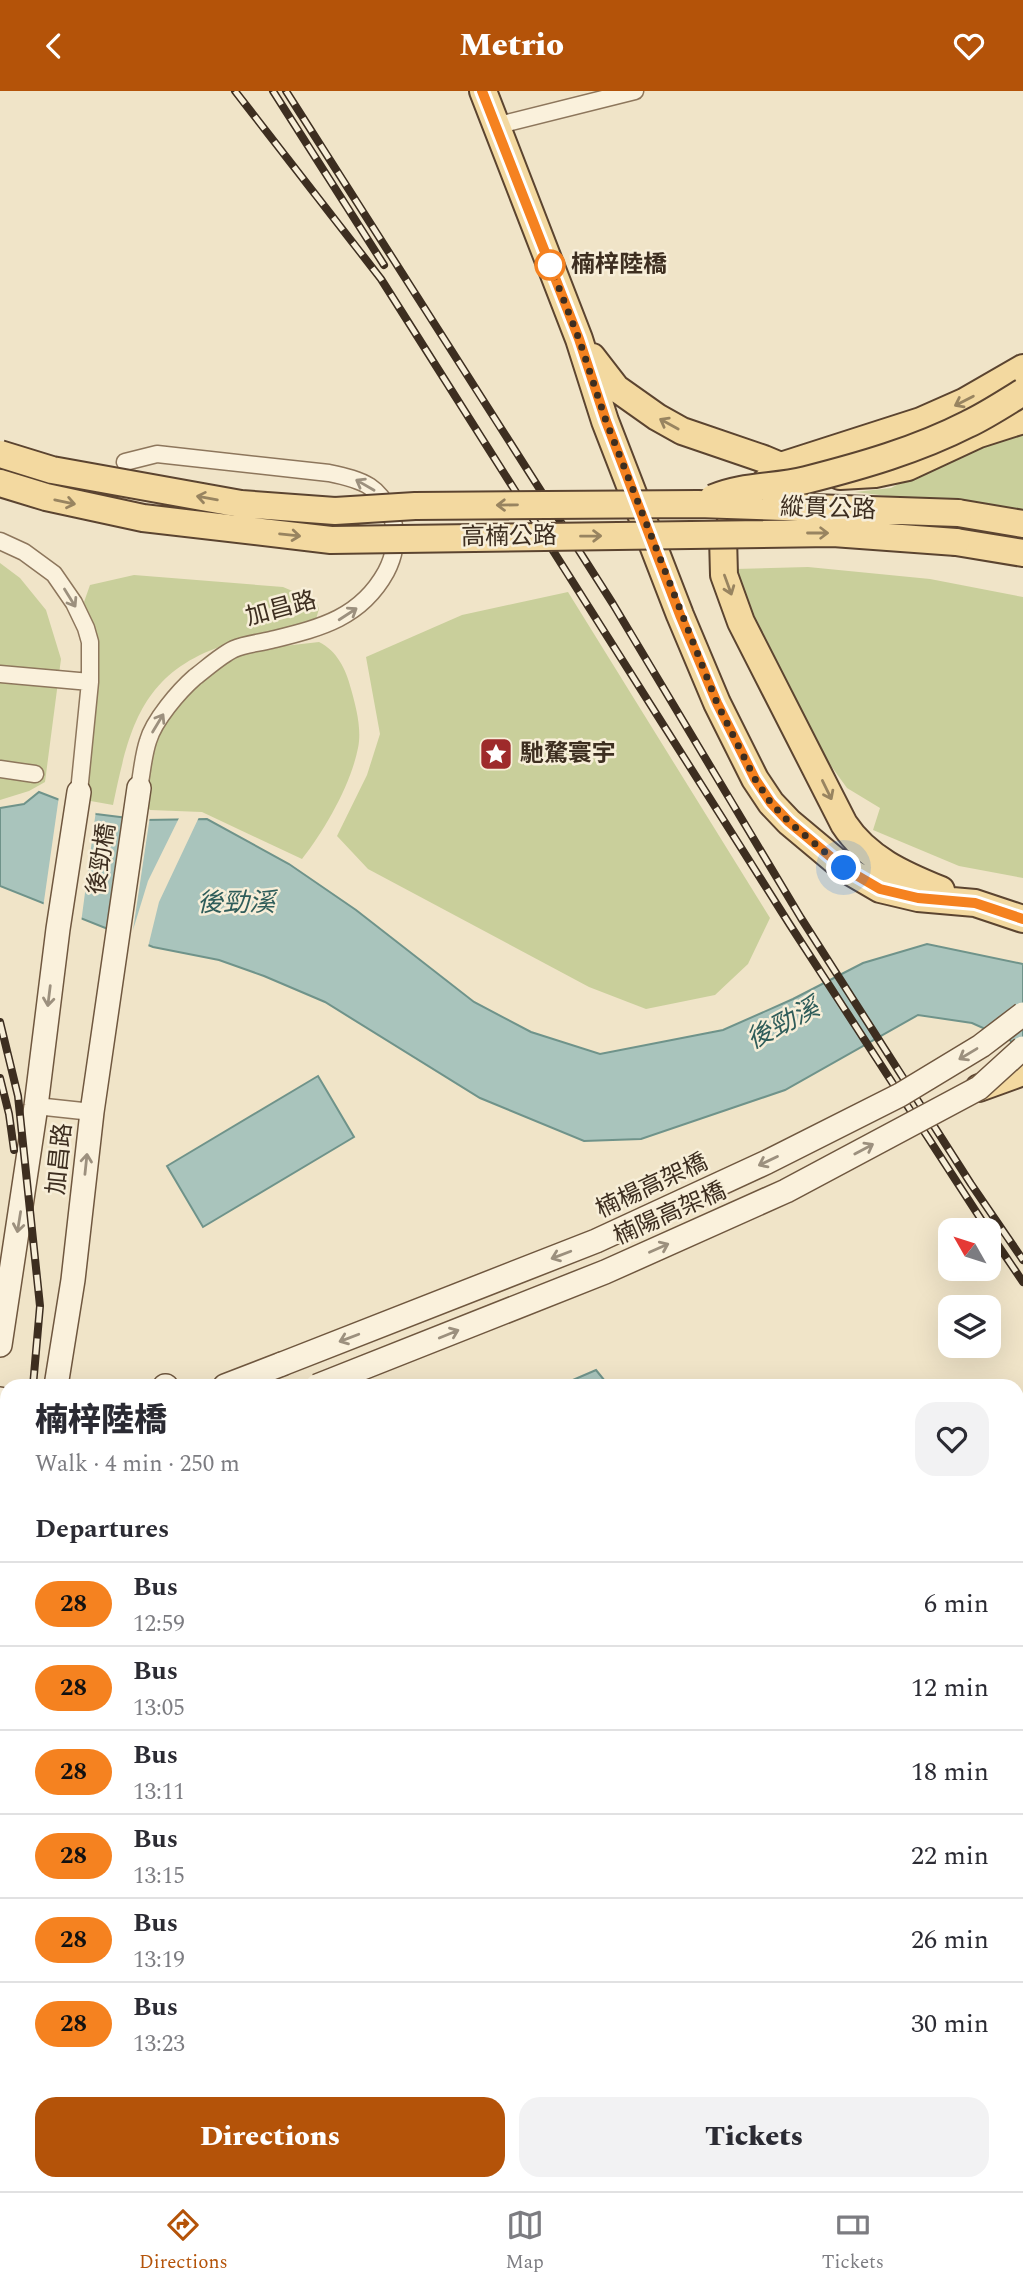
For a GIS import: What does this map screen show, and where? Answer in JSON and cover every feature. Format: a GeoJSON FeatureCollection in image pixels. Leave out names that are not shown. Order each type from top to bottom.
{"type":"FeatureCollection","features":[{"type":"Feature","properties":{"kind":"main road"},"geometry":{"type":"LineString","coordinates":[[482,91],[579,339],[606,421],[691,640],[717,703],[755,779],[789,822],[859,878],[880,889],[918,898],[975,903]]}},
{"type":"Feature","properties":{"kind":"main road"},"geometry":{"type":"LineString","coordinates":[[579,339],[616,388],[657,417],[682,431],[813,477],[891,472],[929,459],[979,434],[1023,420]]}},
{"type":"Feature","properties":{"kind":"main road"},"geometry":{"type":"LineString","coordinates":[[1023,368],[938,414],[781,466],[739,510],[723,537],[723,575],[741,622],[850,833],[894,870],[1023,919]]}},
{"type":"Feature","properties":{"kind":"main road"},"geometry":{"type":"LineString","coordinates":[[698,504],[734,489],[803,481],[881,459],[924,444],[968,424],[1023,392]]}},
{"type":"Feature","properties":{"kind":"main road","name":"高楠公路"},"geometry":{"type":"LineString","coordinates":[[0,454],[52,470],[241,504],[321,510],[415,506],[698,504]]}},
{"type":"Feature","properties":{"kind":"main road","name":"高楠公路"},"geometry":{"type":"LineString","coordinates":[[0,483],[46,498],[143,518],[331,540],[833,533],[956,542],[1023,554]]}},
{"type":"Feature","properties":{"kind":"main road","name":"縱貫公路"},"geometry":{"type":"LineString","coordinates":[[698,504],[958,513],[1023,524]]}},
{"type":"Feature","properties":{"kind":"main road"},"geometry":{"type":"LineString","coordinates":[[979,1088],[1023,1072]]}},
{"type":"Feature","properties":{"kind":"street"},"geometry":{"type":"LineString","coordinates":[[495,127],[635,91]]}},
{"type":"Feature","properties":{"kind":"street","name":"加昌路"},"geometry":{"type":"LineString","coordinates":[[125,462],[156,454],[329,473],[355,479],[370,486],[383,499],[389,509],[396,540],[389,567],[378,586],[359,607],[336,622],[234,648],[193,679],[168,706],[148,739],[139,788]]}},
{"type":"Feature","properties":{"kind":"street"},"geometry":{"type":"LineString","coordinates":[[0,541],[45,566],[54,574],[74,603],[90,642],[90,682],[79,792]]}},
{"type":"Feature","properties":{"kind":"street"},"geometry":{"type":"LineString","coordinates":[[0,674],[90,682]]}},
{"type":"Feature","properties":{"kind":"street"},"geometry":{"type":"LineString","coordinates":[[0,769],[35,774]]}},
{"type":"Feature","properties":{"kind":"street","name":"後勁橋"},"geometry":{"type":"LineString","coordinates":[[117,937],[139,788]]}},
{"type":"Feature","properties":{"kind":"street","name":"後勁橋"},"geometry":{"type":"LineString","coordinates":[[58,929],[79,792]]}},
{"type":"Feature","properties":{"kind":"street","name":"加昌路"},"geometry":{"type":"LineString","coordinates":[[0,1345],[37,1106],[58,929]]}},
{"type":"Feature","properties":{"kind":"street","name":"加昌路"},"geometry":{"type":"LineString","coordinates":[[57,1379],[73,1280],[92,1112],[117,937]]}},
{"type":"Feature","properties":{"kind":"street","name":"楠楊高架橋"},"geometry":{"type":"LineString","coordinates":[[243,1379],[596,1241],[755,1167],[900,1095],[981,1046],[1023,1014]]}},
{"type":"Feature","properties":{"kind":"street","name":"楠陽高架橋"},"geometry":{"type":"LineString","coordinates":[[335,1379],[605,1272],[786,1191],[979,1088],[1023,1048]]}},
{"type":"Feature","properties":{"kind":"street"},"geometry":{"type":"LineString","coordinates":[[37,1106],[92,1112]]}},
{"type":"Feature","properties":{"kind":"green space"},"geometry":{"type":"Polygon","coordinates":[[[1023,433],[1023,515],[855,492],[891,488],[949,457],[1023,433]]]}},
{"type":"Feature","properties":{"kind":"green space"},"geometry":{"type":"Polygon","coordinates":[[[0,563],[20,578],[46,610],[61,659],[45,782],[29,791],[0,800],[0,563]]]}},
{"type":"Feature","properties":{"kind":"green space"},"geometry":{"type":"Polygon","coordinates":[[[808,567],[930,579],[1023,597],[1023,878],[959,866],[873,830],[880,808],[847,788],[826,759],[764,650],[735,569],[808,567]]]}},
{"type":"Feature","properties":{"kind":"green space"},"geometry":{"type":"Polygon","coordinates":[[[134,575],[283,587],[316,601],[319,609],[316,619],[222,646],[173,672],[156,689],[133,729],[113,805],[85,800],[96,710],[96,644],[84,602],[90,585],[134,575]]]}},
{"type":"Feature","properties":{"kind":"green space"},"geometry":{"type":"Polygon","coordinates":[[[568,592],[770,918],[748,964],[715,995],[646,1009],[589,987],[368,869],[337,836],[367,775],[380,734],[366,657],[462,615],[568,592]]]}},
{"type":"Feature","properties":{"kind":"green space"},"geometry":{"type":"Polygon","coordinates":[[[319,642],[336,656],[346,674],[359,726],[359,741],[355,762],[343,791],[328,821],[302,859],[202,812],[150,810],[142,801],[155,737],[196,684],[230,658],[258,649],[319,642]]]}},
{"type":"Feature","properties":{"kind":"water","name":"後勁溪"},"geometry":{"type":"Polygon","coordinates":[[[39,792],[96,814],[144,820],[207,819],[289,864],[356,910],[474,1002],[531,1032],[600,1054],[723,1030],[793,999],[863,963],[927,944],[1023,964],[1023,1060],[1010,1040],[972,1023],[918,1015],[785,1090],[641,1139],[584,1141],[480,1098],[325,1002],[219,960],[153,947],[0,886],[0,808],[24,804],[39,792]]]}},
{"type":"Feature","properties":{"kind":"water"},"geometry":{"type":"Polygon","coordinates":[[[318,1076],[354,1137],[203,1227],[167,1166],[318,1076]]]}},
{"type":"Feature","properties":{"kind":"water"},"geometry":{"type":"Polygon","coordinates":[[[596,1370],[603,1379],[575,1379],[596,1370]]]}},
{"type":"Feature","properties":{"kind":"pier"},"geometry":{"type":"Polygon","coordinates":[[[59,796],[96,810],[81,923],[43,908],[59,796]]]}},
{"type":"Feature","properties":{"kind":"pier"},"geometry":{"type":"Polygon","coordinates":[[[200,815],[159,902],[148,947],[110,934],[144,817],[150,816],[133,930],[148,881],[180,816],[200,815]]]}},
{"type":"Feature","properties":{"kind":"railway"},"geometry":{"type":"LineString","coordinates":[[235,91],[381,279],[790,925],[980,1218]]}},
{"type":"Feature","properties":{"kind":"railway"},"geometry":{"type":"LineString","coordinates":[[273,91],[384,265]]}},
{"type":"Feature","properties":{"kind":"railway"},"geometry":{"type":"LineString","coordinates":[[286,91],[613,604],[801,918],[971,1184],[1023,1260]]}},
{"type":"Feature","properties":{"kind":"railway"},"geometry":{"type":"LineString","coordinates":[[0,1022],[18,1096],[40,1306],[34,1379]]}},
{"type":"Feature","properties":{"kind":"railway"},"geometry":{"type":"LineString","coordinates":[[0,1078],[14,1150]]}},
{"type":"Feature","properties":{"kind":"railway"},"geometry":{"type":"LineString","coordinates":[[1001,1250],[1023,1282]]}},
{"type":"Feature","properties":{"kind":"bus line","name":"28"},"geometry":{"type":"LineString","coordinates":[[482,91],[579,339],[606,421],[680,615],[717,703],[755,779],[771,803],[789,822],[844,868],[880,889],[918,898],[975,903],[1023,919]]}},
{"type":"Feature","properties":{"kind":"place","name":"楠梓陸橋"},"geometry":{"type":"Point","coordinates":[550,265]}},
{"type":"Feature","properties":{"kind":"place","name":"馳騖寰宇"},"geometry":{"type":"Point","coordinates":[496,754]}},
{"type":"Feature","properties":{"kind":"route"},"geometry":{"type":"LineString","coordinates":[[550,265],[579,339],[606,421],[680,615],[717,703],[755,779],[771,803],[789,822],[844,868]]}}]}
